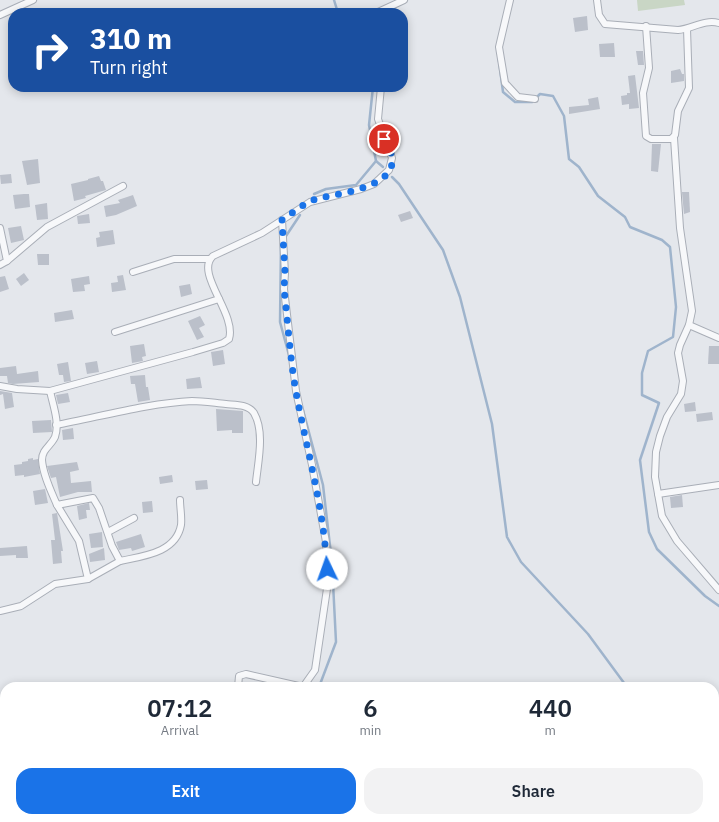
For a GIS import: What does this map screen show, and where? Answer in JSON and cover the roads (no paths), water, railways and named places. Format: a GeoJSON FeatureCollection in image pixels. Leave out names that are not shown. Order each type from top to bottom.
{"type":"FeatureCollection","features":[{"type":"Feature","properties":{"kind":"street"},"geometry":{"type":"LineString","coordinates":[[14,8],[33,0]]}},
{"type":"Feature","properties":{"kind":"street"},"geometry":{"type":"LineString","coordinates":[[387,8],[404,0]]}},
{"type":"Feature","properties":{"kind":"street"},"geometry":{"type":"LineString","coordinates":[[510,0],[499,47],[505,83],[518,97],[535,99]]}},
{"type":"Feature","properties":{"kind":"street"},"geometry":{"type":"LineString","coordinates":[[596,0],[601,21],[605,24],[687,29],[706,22],[719,23]]}},
{"type":"Feature","properties":{"kind":"street"},"geometry":{"type":"LineString","coordinates":[[646,26],[648,68],[643,93],[646,136],[651,139],[674,138]]}},
{"type":"Feature","properties":{"kind":"street"},"geometry":{"type":"LineString","coordinates":[[687,29],[690,88],[678,111],[674,138],[680,228],[692,303],[689,325],[678,352],[683,381],[681,394],[667,417],[656,452],[655,477],[662,516],[677,541],[719,590]]}},
{"type":"Feature","properties":{"kind":"street"},"geometry":{"type":"LineString","coordinates":[[0,386],[17,390],[50,391],[223,343],[229,339],[231,324],[219,299],[207,267],[209,260],[213,256],[262,233],[310,202],[374,184],[389,170],[392,158],[378,119],[381,92]]}},
{"type":"Feature","properties":{"kind":"street"},"geometry":{"type":"LineString","coordinates":[[0,265],[7,262],[47,227],[123,186]]}},
{"type":"Feature","properties":{"kind":"street"},"geometry":{"type":"LineString","coordinates":[[282,220],[285,272],[284,289],[295,383],[326,542],[328,582],[315,670],[307,682]]}},
{"type":"Feature","properties":{"kind":"street"},"geometry":{"type":"LineString","coordinates":[[0,228],[7,262]]}},
{"type":"Feature","properties":{"kind":"street"},"geometry":{"type":"LineString","coordinates":[[133,272],[174,259],[209,260]]}},
{"type":"Feature","properties":{"kind":"street"},"geometry":{"type":"LineString","coordinates":[[115,332],[219,299]]}},
{"type":"Feature","properties":{"kind":"street"},"geometry":{"type":"LineString","coordinates":[[689,325],[719,338]]}},
{"type":"Feature","properties":{"kind":"street"},"geometry":{"type":"LineString","coordinates":[[50,391],[56,425],[54,437],[44,449],[42,460],[50,489],[57,505],[79,541],[88,579]]}},
{"type":"Feature","properties":{"kind":"street"},"geometry":{"type":"LineString","coordinates":[[56,425],[168,403],[193,401],[241,405],[249,408],[254,413],[258,426],[260,439],[256,482]]}},
{"type":"Feature","properties":{"kind":"street"},"geometry":{"type":"LineString","coordinates":[[658,494],[719,485]]}},
{"type":"Feature","properties":{"kind":"street"},"geometry":{"type":"LineString","coordinates":[[57,505],[93,498],[99,508],[112,546],[120,561]]}},
{"type":"Feature","properties":{"kind":"street"},"geometry":{"type":"LineString","coordinates":[[0,611],[20,606],[55,584],[88,579],[120,561],[151,555],[168,546],[177,536],[181,524],[180,500]]}},
{"type":"Feature","properties":{"kind":"street"},"geometry":{"type":"LineString","coordinates":[[108,532],[134,518]]}},
{"type":"Feature","properties":{"kind":"street"},"geometry":{"type":"LineString","coordinates":[[238,682],[239,676],[246,674],[281,682]]}},
{"type":"Feature","properties":{"kind":"waterway"},"geometry":{"type":"LineString","coordinates":[[334,0],[336,8]]}},
{"type":"Feature","properties":{"kind":"waterway"},"geometry":{"type":"LineString","coordinates":[[498,53],[503,92],[515,102],[532,102],[540,94],[553,96],[564,116],[569,159],[579,167],[598,196],[625,217],[630,227],[662,240],[670,247],[676,307],[673,337],[648,351],[642,373],[642,395],[659,403],[640,460],[649,532],[657,549],[705,596],[719,606]]}},
{"type":"Feature","properties":{"kind":"waterway"},"geometry":{"type":"LineString","coordinates":[[372,92],[369,125],[376,161],[383,167]]}},
{"type":"Feature","properties":{"kind":"waterway"},"geometry":{"type":"LineString","coordinates":[[314,194],[326,189],[356,185],[376,161]]}},
{"type":"Feature","properties":{"kind":"waterway"},"geometry":{"type":"LineString","coordinates":[[392,177],[399,184],[443,250],[460,297],[492,424],[507,537],[521,562],[588,634],[623,682]]}},
{"type":"Feature","properties":{"kind":"waterway"},"geometry":{"type":"LineString","coordinates":[[284,239],[300,215]]}},
{"type":"Feature","properties":{"kind":"waterway"},"geometry":{"type":"LineString","coordinates":[[281,243],[280,322],[290,359]]}},
{"type":"Feature","properties":{"kind":"waterway"},"geometry":{"type":"LineString","coordinates":[[303,410],[323,485],[332,563],[336,642],[321,682]]}}]}
